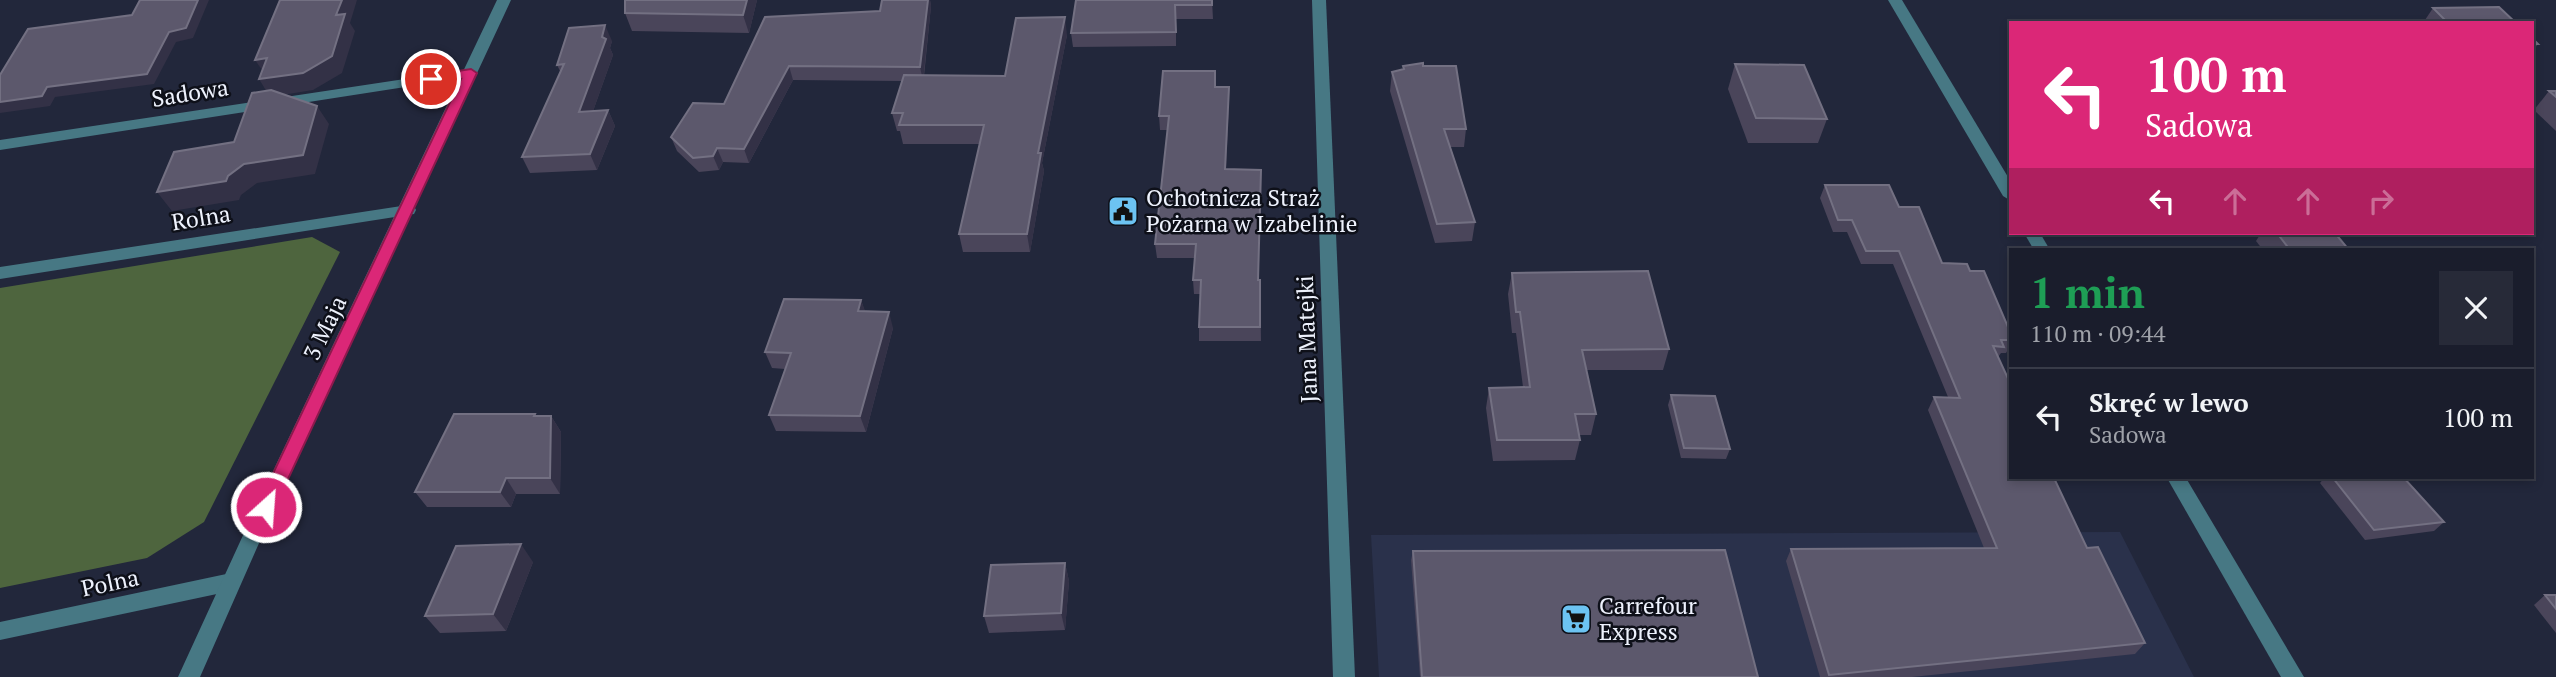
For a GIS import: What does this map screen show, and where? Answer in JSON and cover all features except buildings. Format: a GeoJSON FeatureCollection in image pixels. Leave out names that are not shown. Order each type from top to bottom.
{"type":"FeatureCollection","features":[{"type":"Feature","properties":{"kind":"street","name":"3 Maja"},"geometry":{"type":"LineString","coordinates":[[189,677],[504,0]]}},
{"type":"Feature","properties":{"kind":"street","name":"Jana Matejki"},"geometry":{"type":"LineString","coordinates":[[1319,0],[1344,677]]}},
{"type":"Feature","properties":{"kind":"street"},"geometry":{"type":"LineString","coordinates":[[1895,0],[2009,194]]}},
{"type":"Feature","properties":{"kind":"street","name":"Sadowa"},"geometry":{"type":"LineString","coordinates":[[0,145],[471,73]]}},
{"type":"Feature","properties":{"kind":"street","name":"Rolna"},"geometry":{"type":"LineString","coordinates":[[0,273],[408,210]]}},
{"type":"Feature","properties":{"kind":"street"},"geometry":{"type":"LineString","coordinates":[[2177,479],[2293,677]]}},
{"type":"Feature","properties":{"kind":"street","name":"Polna"},"geometry":{"type":"LineString","coordinates":[[0,631],[231,582]]}},
{"type":"Feature","properties":{"kind":"shaded area"},"geometry":{"type":"Polygon","coordinates":[[[2120,532],[2194,677],[1379,677],[1371,535],[2120,532]]]}},
{"type":"Feature","properties":{"kind":"green space"},"geometry":{"type":"Polygon","coordinates":[[[312,237],[340,252],[204,522],[147,558],[0,588],[0,288],[312,237]]]}},
{"type":"Feature","properties":{"kind":"place","name":"Ochotnicza Straż Pożarna w Izabelinie"},"geometry":{"type":"Point","coordinates":[1123,211]}},
{"type":"Feature","properties":{"kind":"place","name":"Carrefour Express"},"geometry":{"type":"Point","coordinates":[1576,619]}},
{"type":"Feature","properties":{"kind":"route"},"geometry":{"type":"LineString","coordinates":[[266,507],[471,73],[431,79]]}}]}
